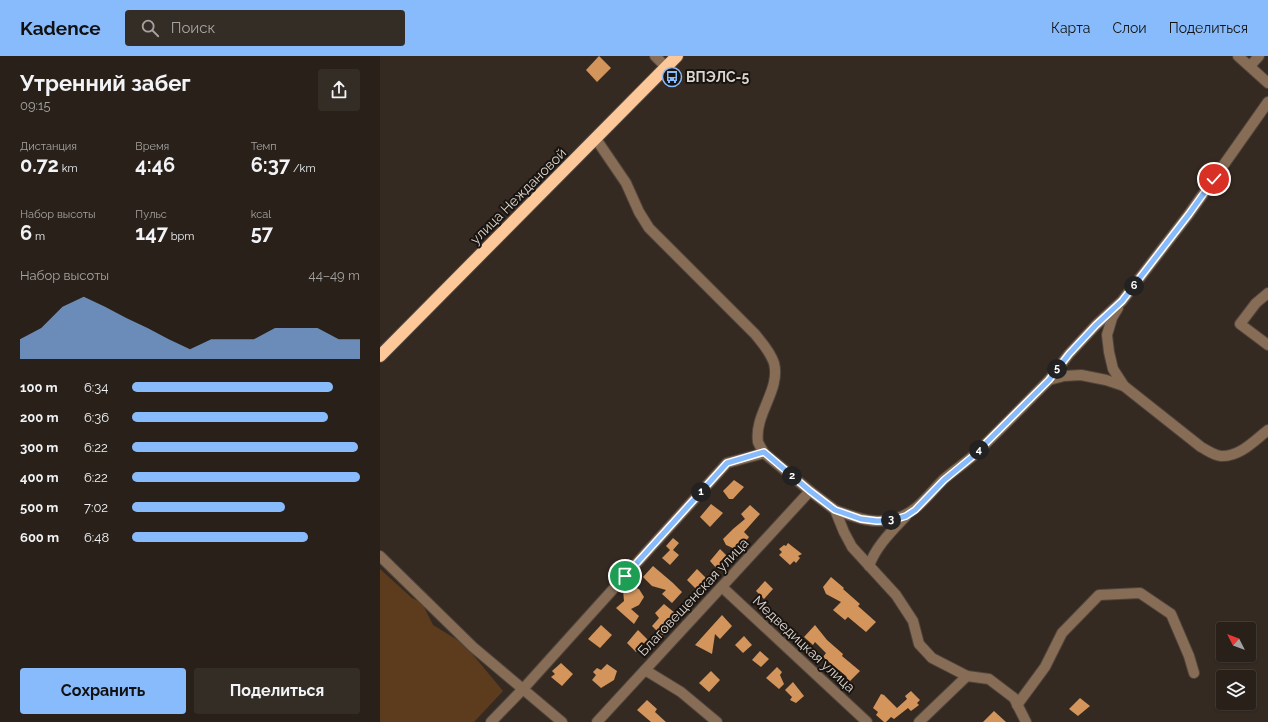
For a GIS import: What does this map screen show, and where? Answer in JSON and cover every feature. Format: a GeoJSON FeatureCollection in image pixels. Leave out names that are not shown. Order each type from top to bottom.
{"type":"FeatureCollection","features":[{"type":"Feature","properties":{"kind":"highway","name":"улица Неждановой"},"geometry":{"type":"LineString","coordinates":[[380,356],[677,56]]}},
{"type":"Feature","properties":{"kind":"street"},"geometry":{"type":"LineString","coordinates":[[655,56],[666,67]]}},
{"type":"Feature","properties":{"kind":"street"},"geometry":{"type":"LineString","coordinates":[[1238,56],[1268,83]]}},
{"type":"Feature","properties":{"kind":"street"},"geometry":{"type":"LineString","coordinates":[[1250,66],[1259,56]]}},
{"type":"Feature","properties":{"kind":"street"},"geometry":{"type":"LineString","coordinates":[[1268,102],[1189,214],[1122,301],[1112,318],[1108,335],[1109,352],[1113,369],[1124,386],[1201,447],[1213,454],[1221,456],[1231,455],[1245,449],[1268,430]]}},
{"type":"Feature","properties":{"kind":"street"},"geometry":{"type":"LineString","coordinates":[[596,139],[626,183],[639,212],[649,228],[769,351],[774,364],[775,376],[758,430],[758,443],[764,452],[835,510],[861,519],[877,521],[893,520],[906,516]]}},
{"type":"Feature","properties":{"kind":"street"},"geometry":{"type":"LineString","coordinates":[[1268,293],[1256,303],[1240,324],[1268,345]]}},
{"type":"Feature","properties":{"kind":"street"},"geometry":{"type":"LineString","coordinates":[[869,566],[872,556],[906,516],[915,510],[944,480],[972,457],[1049,380],[1069,354],[1096,325],[1122,301]]}},
{"type":"Feature","properties":{"kind":"street"},"geometry":{"type":"LineString","coordinates":[[1049,380],[1064,376],[1081,375],[1100,378],[1124,386]]}},
{"type":"Feature","properties":{"kind":"street"},"geometry":{"type":"LineString","coordinates":[[491,722],[523,689],[727,463],[764,452]]}},
{"type":"Feature","properties":{"kind":"street","name":"Благовещенская улица"},"geometry":{"type":"LineString","coordinates":[[597,722],[810,491]]}},
{"type":"Feature","properties":{"kind":"street"},"geometry":{"type":"LineString","coordinates":[[835,510],[852,547],[896,595],[913,621],[919,644],[923,649],[932,658],[967,676],[989,679],[1014,698],[1026,722]]}},
{"type":"Feature","properties":{"kind":"street"},"geometry":{"type":"LineString","coordinates":[[877,521],[886,538]]}},
{"type":"Feature","properties":{"kind":"street"},"geometry":{"type":"LineString","coordinates":[[380,556],[473,647],[562,722]]}},
{"type":"Feature","properties":{"kind":"street","name":"Медведицкая улица"},"geometry":{"type":"LineString","coordinates":[[722,587],[867,722]]}},
{"type":"Feature","properties":{"kind":"street"},"geometry":{"type":"LineString","coordinates":[[1017,705],[1045,667],[1062,634],[1099,596],[1140,593],[1171,614],[1189,656],[1194,673]]}},
{"type":"Feature","properties":{"kind":"street"},"geometry":{"type":"LineString","coordinates":[[645,670],[681,692],[717,722]]}},
{"type":"Feature","properties":{"kind":"street"},"geometry":{"type":"LineString","coordinates":[[919,722],[967,676]]}},
{"type":"Feature","properties":{"kind":"shaded area"},"geometry":{"type":"Polygon","coordinates":[[[380,569],[412,598],[422,603],[433,625],[464,644],[503,691],[474,722],[380,722],[380,569]]]}},
{"type":"Feature","properties":{"kind":"building"},"geometry":{"type":"Polygon","coordinates":[[[599,56],[611,68],[597,82],[586,70],[599,56]]]}},
{"type":"Feature","properties":{"kind":"building"},"geometry":{"type":"Polygon","coordinates":[[[734,480],[744,487],[733,499],[729,499],[723,491],[734,480]]]}},
{"type":"Feature","properties":{"kind":"building"},"geometry":{"type":"Polygon","coordinates":[[[711,504],[723,513],[710,527],[700,517],[711,504]]]}},
{"type":"Feature","properties":{"kind":"building"},"geometry":{"type":"Polygon","coordinates":[[[750,505],[760,514],[744,532],[749,537],[742,546],[740,544],[735,549],[726,545],[723,539],[745,519],[741,514],[750,505]]]}},
{"type":"Feature","properties":{"kind":"building"},"geometry":{"type":"Polygon","coordinates":[[[673,538],[679,543],[673,550],[679,555],[670,565],[662,558],[670,550],[666,546],[673,538]]]}},
{"type":"Feature","properties":{"kind":"building"},"geometry":{"type":"Polygon","coordinates":[[[788,543],[802,554],[798,556],[800,558],[796,563],[794,561],[790,565],[779,555],[782,552],[779,549],[784,545],[786,546],[788,543]]]}},
{"type":"Feature","properties":{"kind":"building"},"geometry":{"type":"Polygon","coordinates":[[[720,549],[728,557],[716,568],[710,561],[720,549]]]}},
{"type":"Feature","properties":{"kind":"building"},"geometry":{"type":"Polygon","coordinates":[[[653,566],[682,592],[672,603],[662,594],[666,590],[652,586],[643,577],[653,566]]]}},
{"type":"Feature","properties":{"kind":"building"},"geometry":{"type":"Polygon","coordinates":[[[697,569],[707,579],[697,590],[687,580],[697,569]]]}},
{"type":"Feature","properties":{"kind":"building"},"geometry":{"type":"Polygon","coordinates":[[[831,577],[860,604],[858,606],[876,622],[866,632],[848,617],[845,620],[833,610],[841,602],[826,594],[823,587],[831,577]]]}},
{"type":"Feature","properties":{"kind":"building"},"geometry":{"type":"Polygon","coordinates":[[[765,581],[773,589],[764,599],[756,591],[765,581]]]}},
{"type":"Feature","properties":{"kind":"building"},"geometry":{"type":"Polygon","coordinates":[[[630,586],[639,589],[644,597],[639,605],[631,609],[639,616],[634,624],[616,608],[624,601],[623,590],[630,586]]]}},
{"type":"Feature","properties":{"kind":"building"},"geometry":{"type":"Polygon","coordinates":[[[664,604],[675,613],[667,622],[671,626],[662,636],[652,626],[659,618],[655,613],[664,604]]]}},
{"type":"Feature","properties":{"kind":"building"},"geometry":{"type":"Polygon","coordinates":[[[722,615],[732,626],[720,639],[715,634],[712,654],[695,645],[722,615]]]}},
{"type":"Feature","properties":{"kind":"building"},"geometry":{"type":"Polygon","coordinates":[[[601,625],[612,635],[600,648],[588,639],[601,625]]]}},
{"type":"Feature","properties":{"kind":"building"},"geometry":{"type":"Polygon","coordinates":[[[815,625],[827,640],[843,654],[842,656],[860,671],[849,682],[846,676],[823,657],[826,653],[815,642],[813,645],[804,637],[815,625]]]}},
{"type":"Feature","properties":{"kind":"building"},"geometry":{"type":"Polygon","coordinates":[[[638,630],[648,640],[636,652],[627,643],[638,630]]]}},
{"type":"Feature","properties":{"kind":"building"},"geometry":{"type":"Polygon","coordinates":[[[744,636],[752,645],[743,653],[735,645],[744,636]]]}},
{"type":"Feature","properties":{"kind":"building"},"geometry":{"type":"Polygon","coordinates":[[[760,651],[769,659],[761,667],[752,660],[760,651]]]}},
{"type":"Feature","properties":{"kind":"building"},"geometry":{"type":"Polygon","coordinates":[[[561,663],[573,674],[562,686],[551,677],[555,674],[552,671],[561,663]]]}},
{"type":"Feature","properties":{"kind":"building"},"geometry":{"type":"Polygon","coordinates":[[[607,664],[617,671],[614,680],[601,688],[592,680],[596,675],[593,672],[597,668],[601,670],[607,664]]]}},
{"type":"Feature","properties":{"kind":"building"},"geometry":{"type":"Polygon","coordinates":[[[777,667],[782,672],[780,675],[784,684],[779,689],[766,678],[777,667]]]}},
{"type":"Feature","properties":{"kind":"building"},"geometry":{"type":"Polygon","coordinates":[[[711,671],[720,680],[709,692],[699,683],[711,671]]]}},
{"type":"Feature","properties":{"kind":"building"},"geometry":{"type":"Polygon","coordinates":[[[793,682],[804,696],[796,703],[790,700],[792,697],[785,690],[793,682]]]}},
{"type":"Feature","properties":{"kind":"building"},"geometry":{"type":"Polygon","coordinates":[[[911,691],[920,700],[917,703],[919,705],[911,711],[908,708],[894,719],[891,717],[886,722],[876,715],[878,712],[873,708],[881,694],[884,695],[897,708],[907,699],[905,696],[911,691]]]}},
{"type":"Feature","properties":{"kind":"building"},"geometry":{"type":"Polygon","coordinates":[[[1080,698],[1090,706],[1078,716],[1069,709],[1080,698]]]}},
{"type":"Feature","properties":{"kind":"building"},"geometry":{"type":"Polygon","coordinates":[[[647,700],[657,709],[655,712],[666,722],[651,722],[637,710],[647,700]]]}},
{"type":"Feature","properties":{"kind":"building"},"geometry":{"type":"Polygon","coordinates":[[[994,711],[1006,722],[983,722],[994,711]]]}},
{"type":"Feature","properties":{"kind":"place","name":"ВПЭЛС-5"},"geometry":{"type":"Point","coordinates":[672,77]}},
{"type":"Feature","properties":{"kind":"route"},"geometry":{"type":"LineString","coordinates":[[625,576],[727,463],[764,452],[835,510],[861,519],[877,521],[893,520],[906,516],[915,510],[944,480],[972,457],[1049,380],[1069,354],[1096,325],[1122,301],[1214,179]]}}]}
